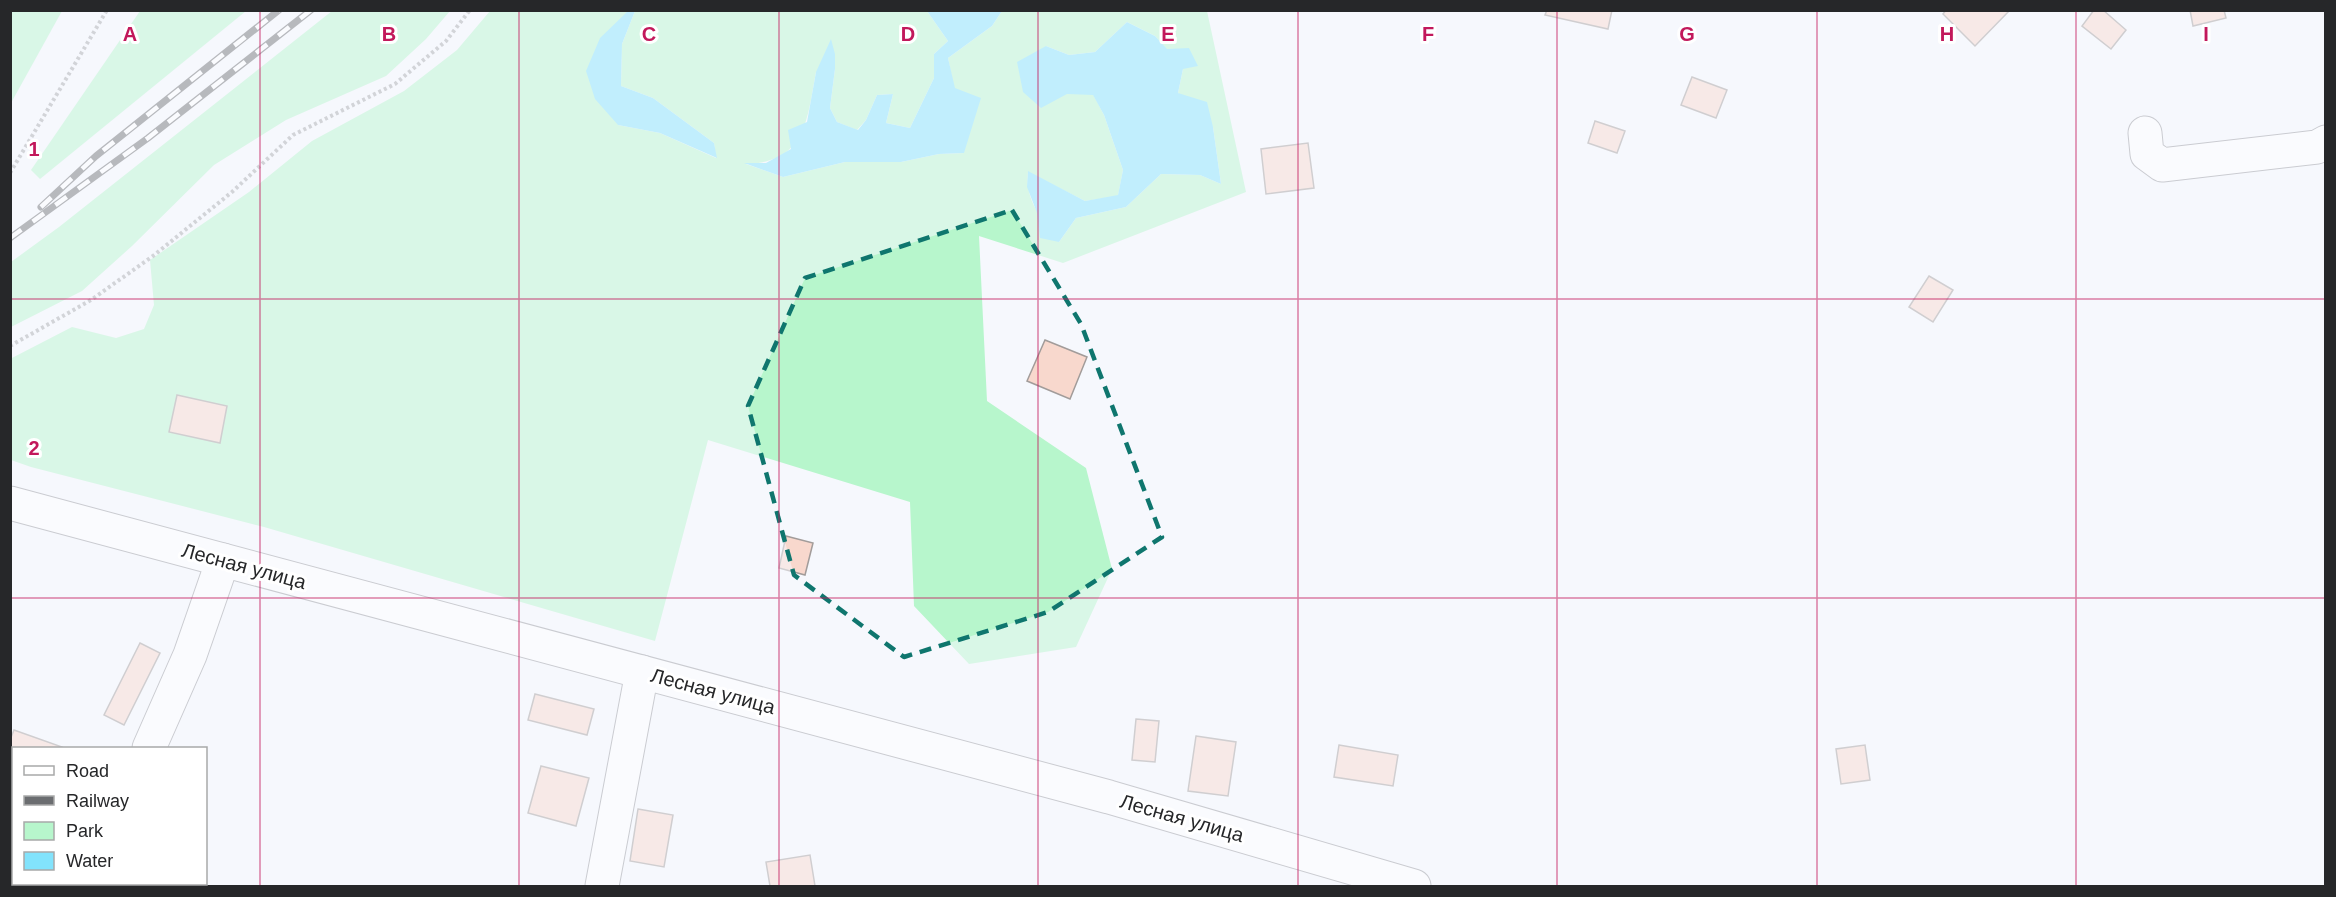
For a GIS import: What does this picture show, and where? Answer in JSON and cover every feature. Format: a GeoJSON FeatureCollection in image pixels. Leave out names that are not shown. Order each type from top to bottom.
{"type":"FeatureCollection","features":[{"type":"Feature","properties":{"kind":"street"},"geometry":{"type":"LineString","coordinates":[[2145,133],[2147,154],[2162,165],[2318,147],[2325,142]]}},
{"type":"Feature","properties":{"kind":"street","name":"Лесная улица"},"geometry":{"type":"LineString","coordinates":[[10,503],[1109,796],[1414,886]]}},
{"type":"Feature","properties":{"kind":"street"},"geometry":{"type":"LineString","coordinates":[[149,747],[190,655],[223,560]]}},
{"type":"Feature","properties":{"kind":"street"},"geometry":{"type":"LineString","coordinates":[[602,886],[642,672]]}},
{"type":"Feature","properties":{"kind":"path"},"geometry":{"type":"LineString","coordinates":[[10,173],[107,10]]}},
{"type":"Feature","properties":{"kind":"path"},"geometry":{"type":"LineString","coordinates":[[10,346],[91,300],[153,256],[232,192],[294,135],[395,84],[446,41],[470,10]]}},
{"type":"Feature","properties":{"kind":"highlighted area"},"geometry":{"type":"Polygon","coordinates":[[[1012,210],[1081,324],[1162,537],[1048,612],[904,657],[794,575],[748,406],[805,278],[1012,210]]]}},
{"type":"Feature","properties":{"kind":"green space"},"geometry":{"type":"Polygon","coordinates":[[[10,11],[62,11],[11,103],[10,11]]]}},
{"type":"Feature","properties":{"kind":"green space"},"geometry":{"type":"Polygon","coordinates":[[[140,11],[246,11],[40,179],[31,170],[140,11]]]}},
{"type":"Feature","properties":{"kind":"green space"},"geometry":{"type":"Polygon","coordinates":[[[332,11],[450,11],[426,39],[386,76],[286,120],[214,165],[132,246],[82,291],[11,327],[11,262],[59,227],[332,11]]]}},
{"type":"Feature","properties":{"kind":"green space"},"geometry":{"type":"Polygon","coordinates":[[[490,11],[629,11],[623,17],[618,125],[660,133],[716,158],[714,143],[653,98],[621,86],[622,44],[635,11],[927,11],[948,41],[934,54],[934,78],[910,128],[886,123],[893,94],[877,95],[866,120],[857,130],[837,122],[830,108],[835,69],[816,72],[806,122],[792,147],[781,156],[746,164],[783,177],[845,162],[901,162],[939,154],[964,153],[948,58],[992,26],[1002,11],[1207,11],[1246,192],[1063,263],[979,236],[987,401],[1086,468],[1112,569],[1076,647],[969,664],[914,606],[910,502],[708,440],[655,641],[264,527],[11,460],[10,359],[72,327],[116,338],[144,329],[154,305],[150,260],[249,192],[312,141],[404,91],[457,50],[490,11]],[[1127,22],[1095,52],[1069,55],[1046,46],[1067,94],[1093,94],[1104,115],[1123,170],[1118,196],[1085,201],[1028,172],[1032,201],[1041,218],[1059,242],[1076,218],[1126,207],[1161,174],[1200,175],[1221,184],[1213,127],[1178,93],[1183,69],[1155,36],[1127,22]]]}},
{"type":"Feature","properties":{"kind":"water"},"geometry":{"type":"Polygon","coordinates":[[[629,10],[635,11],[622,44],[621,86],[653,98],[714,143],[717,158],[660,133],[618,125],[595,99],[586,71],[600,38],[629,10]]]}},
{"type":"Feature","properties":{"kind":"water"},"geometry":{"type":"Polygon","coordinates":[[[927,11],[1002,11],[992,26],[948,58],[955,88],[981,98],[964,153],[939,154],[901,162],[845,162],[783,177],[744,163],[766,163],[791,149],[788,130],[807,122],[816,72],[831,39],[835,54],[835,69],[830,108],[837,122],[858,130],[866,120],[877,95],[893,94],[886,123],[910,128],[934,78],[934,54],[948,41],[927,11]]]}},
{"type":"Feature","properties":{"kind":"water"},"geometry":{"type":"Polygon","coordinates":[[[1127,22],[1155,36],[1167,49],[1189,48],[1198,66],[1183,69],[1178,93],[1207,102],[1221,184],[1200,175],[1161,174],[1126,207],[1076,218],[1059,242],[1040,238],[1037,213],[1027,187],[1028,171],[1085,201],[1118,195],[1123,170],[1104,115],[1093,95],[1067,94],[1041,108],[1023,92],[1017,62],[1046,46],[1069,55],[1095,52],[1127,22]]]}},
{"type":"Feature","properties":{"kind":"building"},"geometry":{"type":"Polygon","coordinates":[[[1547,10],[1612,10],[1608,29],[1545,15],[1547,10]]]}},
{"type":"Feature","properties":{"kind":"building"},"geometry":{"type":"Polygon","coordinates":[[[1946,10],[2010,10],[1975,46],[1943,14],[1946,10]]]}},
{"type":"Feature","properties":{"kind":"building"},"geometry":{"type":"Polygon","coordinates":[[[2094,10],[2103,10],[2126,30],[2111,49],[2082,26],[2094,10]]]}},
{"type":"Feature","properties":{"kind":"building"},"geometry":{"type":"Polygon","coordinates":[[[2190,10],[2224,10],[2226,18],[2193,26],[2190,10]]]}},
{"type":"Feature","properties":{"kind":"building"},"geometry":{"type":"Polygon","coordinates":[[[1692,77],[1727,90],[1716,118],[1681,105],[1692,77]]]}},
{"type":"Feature","properties":{"kind":"building"},"geometry":{"type":"Polygon","coordinates":[[[1595,121],[1625,131],[1617,153],[1588,143],[1595,121]]]}},
{"type":"Feature","properties":{"kind":"building"},"geometry":{"type":"Polygon","coordinates":[[[1308,143],[1314,188],[1266,194],[1261,149],[1308,143]]]}},
{"type":"Feature","properties":{"kind":"building"},"geometry":{"type":"Polygon","coordinates":[[[1929,276],[1953,290],[1933,322],[1909,307],[1929,276]]]}},
{"type":"Feature","properties":{"kind":"building"},"geometry":{"type":"Polygon","coordinates":[[[1045,340],[1087,357],[1070,399],[1027,381],[1045,340]]]}},
{"type":"Feature","properties":{"kind":"building"},"geometry":{"type":"Polygon","coordinates":[[[177,395],[227,406],[220,443],[169,432],[177,395]]]}},
{"type":"Feature","properties":{"kind":"building"},"geometry":{"type":"Polygon","coordinates":[[[786,536],[813,543],[805,575],[779,568],[786,536]]]}},
{"type":"Feature","properties":{"kind":"building"},"geometry":{"type":"Polygon","coordinates":[[[140,643],[160,653],[124,725],[104,715],[140,643]]]}},
{"type":"Feature","properties":{"kind":"building"},"geometry":{"type":"Polygon","coordinates":[[[535,694],[594,709],[587,735],[528,720],[535,694]]]}},
{"type":"Feature","properties":{"kind":"building"},"geometry":{"type":"Polygon","coordinates":[[[1136,719],[1159,721],[1155,762],[1132,760],[1136,719]]]}},
{"type":"Feature","properties":{"kind":"building"},"geometry":{"type":"Polygon","coordinates":[[[14,730],[62,747],[12,747],[12,762],[10,761],[10,740],[14,730]]]}},
{"type":"Feature","properties":{"kind":"building"},"geometry":{"type":"Polygon","coordinates":[[[1196,736],[1236,742],[1228,796],[1188,791],[1196,736]]]}},
{"type":"Feature","properties":{"kind":"building"},"geometry":{"type":"Polygon","coordinates":[[[1339,745],[1398,755],[1393,786],[1334,777],[1339,745]]]}},
{"type":"Feature","properties":{"kind":"building"},"geometry":{"type":"Polygon","coordinates":[[[1865,745],[1870,780],[1841,784],[1836,749],[1865,745]]]}},
{"type":"Feature","properties":{"kind":"building"},"geometry":{"type":"Polygon","coordinates":[[[541,766],[589,778],[576,826],[528,813],[541,766]]]}},
{"type":"Feature","properties":{"kind":"building"},"geometry":{"type":"Polygon","coordinates":[[[638,809],[673,815],[664,867],[630,861],[638,809]]]}},
{"type":"Feature","properties":{"kind":"building"},"geometry":{"type":"Polygon","coordinates":[[[810,855],[815,886],[770,886],[766,862],[810,855]]]}},
{"type":"Feature","properties":{"kind":"railway"},"geometry":{"type":"LineString","coordinates":[[41,207],[96,156],[279,10]]}},
{"type":"Feature","properties":{"kind":"railway"},"geometry":{"type":"LineString","coordinates":[[10,238],[148,138],[311,10]]}}]}
